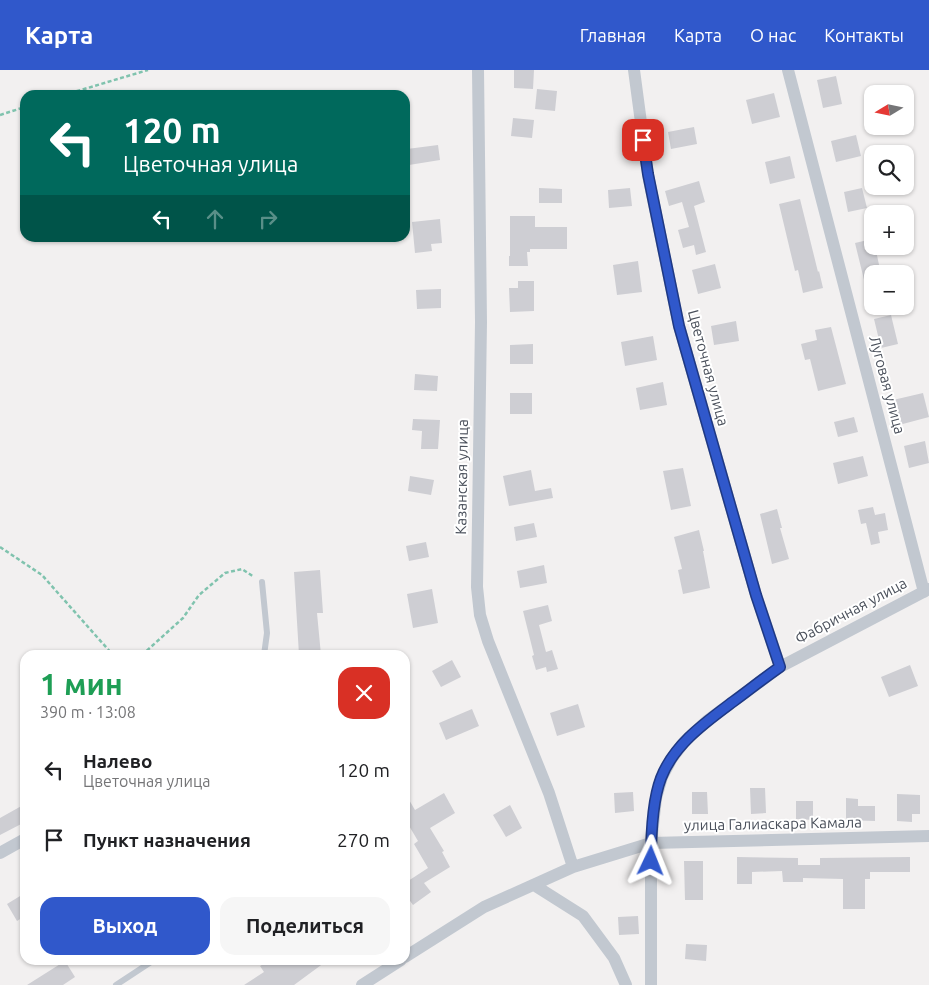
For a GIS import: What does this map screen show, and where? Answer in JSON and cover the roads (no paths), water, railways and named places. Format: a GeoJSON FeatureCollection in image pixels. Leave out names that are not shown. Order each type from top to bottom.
{"type":"FeatureCollection","features":[{"type":"Feature","properties":{"kind":"street","name":"Казанская улица"},"geometry":{"type":"LineString","coordinates":[[478,70],[480,322],[477,587],[480,615],[488,641],[549,793],[572,868]]}},
{"type":"Feature","properties":{"kind":"street","name":"Цветочная улица"},"geometry":{"type":"LineString","coordinates":[[634,70],[648,174],[679,326],[756,595],[780,667]]}},
{"type":"Feature","properties":{"kind":"street","name":"Луговая улица"},"geometry":{"type":"LineString","coordinates":[[788,70],[926,590]]}},
{"type":"Feature","properties":{"kind":"street","name":"Фабричная улица"},"geometry":{"type":"LineString","coordinates":[[651,843],[656,798],[662,777],[672,758],[685,741],[708,720],[780,667],[926,590]]}},
{"type":"Feature","properties":{"kind":"street","name":"улица Галиаскара Камала"},"geometry":{"type":"LineString","coordinates":[[410,955],[484,907],[572,868],[651,843],[929,836]]}},
{"type":"Feature","properties":{"kind":"street"},"geometry":{"type":"LineString","coordinates":[[0,853],[20,842]]}},
{"type":"Feature","properties":{"kind":"street"},"geometry":{"type":"LineString","coordinates":[[651,843],[651,985]]}},
{"type":"Feature","properties":{"kind":"street"},"geometry":{"type":"LineString","coordinates":[[534,885],[584,916],[614,958],[626,985]]}},
{"type":"Feature","properties":{"kind":"street"},"geometry":{"type":"LineString","coordinates":[[362,985],[393,965]]}},
{"type":"Feature","properties":{"kind":"lane"},"geometry":{"type":"LineString","coordinates":[[262,582],[267,633],[265,650]]}},
{"type":"Feature","properties":{"kind":"lane"},"geometry":{"type":"LineString","coordinates":[[116,985],[146,965]]}}]}
